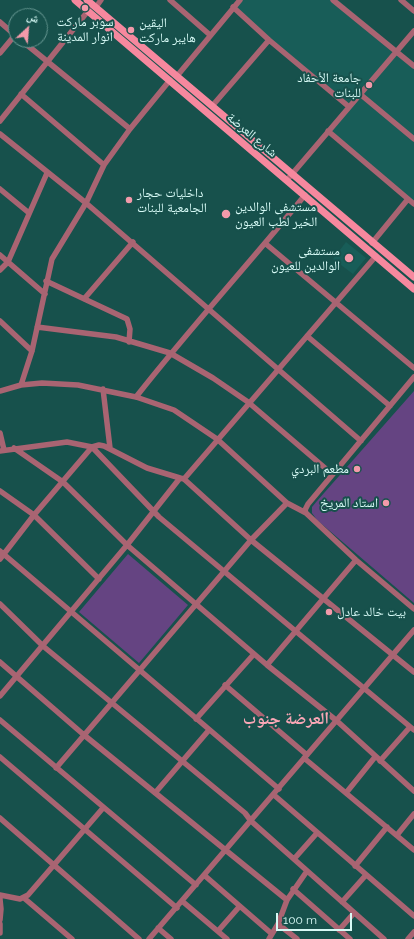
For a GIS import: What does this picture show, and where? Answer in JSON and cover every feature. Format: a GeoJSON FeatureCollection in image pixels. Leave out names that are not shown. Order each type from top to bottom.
{"type":"FeatureCollection","features":[{"type":"Feature","properties":{"kind":"main road","name":"شارع العرضة"},"geometry":{"type":"LineString","coordinates":[[75,0],[414,289]]}},
{"type":"Feature","properties":{"kind":"main road","name":"شارع العرضة"},"geometry":{"type":"LineString","coordinates":[[87,0],[213,105],[372,243],[414,277]]}},
{"type":"Feature","properties":{"kind":"street"},"geometry":{"type":"LineString","coordinates":[[96,7],[101,0]]}},
{"type":"Feature","properties":{"kind":"street"},"geometry":{"type":"LineString","coordinates":[[170,0],[210,35]]}},
{"type":"Feature","properties":{"kind":"street"},"geometry":{"type":"LineString","coordinates":[[333,0],[414,66]]}},
{"type":"Feature","properties":{"kind":"street"},"geometry":{"type":"LineString","coordinates":[[401,0],[414,11]]}},
{"type":"Feature","properties":{"kind":"street"},"geometry":{"type":"LineString","coordinates":[[177,76],[238,1]]}},
{"type":"Feature","properties":{"kind":"street"},"geometry":{"type":"LineString","coordinates":[[233,7],[269,40],[348,106]]}},
{"type":"Feature","properties":{"kind":"street"},"geometry":{"type":"LineString","coordinates":[[0,121],[88,11]]}},
{"type":"Feature","properties":{"kind":"street"},"geometry":{"type":"LineString","coordinates":[[0,22],[8,28]]}},
{"type":"Feature","properties":{"kind":"street"},"geometry":{"type":"LineString","coordinates":[[286,180],[414,31]]}},
{"type":"Feature","properties":{"kind":"street"},"geometry":{"type":"LineString","coordinates":[[213,105],[269,40]]}},
{"type":"Feature","properties":{"kind":"street"},"geometry":{"type":"LineString","coordinates":[[0,53],[8,44]]}},
{"type":"Feature","properties":{"kind":"street"},"geometry":{"type":"LineString","coordinates":[[31,48],[130,129]]}},
{"type":"Feature","properties":{"kind":"street"},"geometry":{"type":"LineString","coordinates":[[21,385],[38,327],[45,294],[46,281],[52,259],[86,202],[104,165],[130,129],[170,80]]}},
{"type":"Feature","properties":{"kind":"street"},"geometry":{"type":"LineString","coordinates":[[21,94],[104,165]]}},
{"type":"Feature","properties":{"kind":"street"},"geometry":{"type":"LineString","coordinates":[[360,94],[414,139]]}},
{"type":"Feature","properties":{"kind":"street"},"geometry":{"type":"LineString","coordinates":[[328,131],[414,204]]}},
{"type":"Feature","properties":{"kind":"street"},"geometry":{"type":"LineString","coordinates":[[0,134],[47,173],[86,202],[360,441]]}},
{"type":"Feature","properties":{"kind":"street"},"geometry":{"type":"LineString","coordinates":[[0,270],[8,262],[47,173]]}},
{"type":"Feature","properties":{"kind":"street"},"geometry":{"type":"LineString","coordinates":[[0,189],[29,213]]}},
{"type":"Feature","properties":{"kind":"street"},"geometry":{"type":"LineString","coordinates":[[136,397],[170,353],[266,244],[305,196]]}},
{"type":"Feature","properties":{"kind":"street"},"geometry":{"type":"LineString","coordinates":[[372,243],[408,200]]}},
{"type":"Feature","properties":{"kind":"street"},"geometry":{"type":"LineString","coordinates":[[84,299],[132,242]]}},
{"type":"Feature","properties":{"kind":"street"},"geometry":{"type":"LineString","coordinates":[[266,244],[414,368]]}},
{"type":"Feature","properties":{"kind":"street"},"geometry":{"type":"LineString","coordinates":[[0,255],[45,294]]}},
{"type":"Feature","properties":{"kind":"street"},"geometry":{"type":"LineString","coordinates":[[0,696],[182,479],[376,256]]}},
{"type":"Feature","properties":{"kind":"street"},"geometry":{"type":"LineString","coordinates":[[46,281],[127,319],[129,323],[129,342]]}},
{"type":"Feature","properties":{"kind":"street"},"geometry":{"type":"LineString","coordinates":[[0,321],[32,351]]}},
{"type":"Feature","properties":{"kind":"street"},"geometry":{"type":"LineString","coordinates":[[38,327],[116,337],[170,353],[213,378],[248,402],[332,474]]}},
{"type":"Feature","properties":{"kind":"street"},"geometry":{"type":"LineString","coordinates":[[307,336],[390,406]]}},
{"type":"Feature","properties":{"kind":"street"},"geometry":{"type":"LineString","coordinates":[[306,513],[305,510],[308,504],[414,377]]}},
{"type":"Feature","properties":{"kind":"street"},"geometry":{"type":"LineString","coordinates":[[0,391],[21,385],[59,383],[136,397],[174,410],[217,440],[287,503],[306,513],[356,560],[414,609]]}},
{"type":"Feature","properties":{"kind":"street"},"geometry":{"type":"LineString","coordinates":[[103,390],[110,448]]}},
{"type":"Feature","properties":{"kind":"street"},"geometry":{"type":"LineString","coordinates":[[0,434],[2,451],[14,448],[67,442],[92,447],[99,445],[110,448],[147,468],[182,479],[251,540],[414,672]]}},
{"type":"Feature","properties":{"kind":"street"},"geometry":{"type":"LineString","coordinates":[[92,447],[1,555],[72,612],[279,789]]}},
{"type":"Feature","properties":{"kind":"street"},"geometry":{"type":"LineString","coordinates":[[92,447],[154,513],[412,728],[380,761]]}},
{"type":"Feature","properties":{"kind":"street"},"geometry":{"type":"LineString","coordinates":[[14,448],[63,482],[127,546],[267,665],[337,721],[414,791]]}},
{"type":"Feature","properties":{"kind":"street"},"geometry":{"type":"LineString","coordinates":[[0,491],[34,516],[99,579]]}},
{"type":"Feature","properties":{"kind":"street"},"geometry":{"type":"LineString","coordinates":[[56,768],[251,540],[287,503]]}},
{"type":"Feature","properties":{"kind":"street"},"geometry":{"type":"LineString","coordinates":[[267,665],[356,560]]}},
{"type":"Feature","properties":{"kind":"street"},"geometry":{"type":"LineString","coordinates":[[0,604],[43,646],[245,813],[251,822],[384,939]]}},
{"type":"Feature","properties":{"kind":"street"},"geometry":{"type":"LineString","coordinates":[[149,939],[251,822],[414,630]]}},
{"type":"Feature","properties":{"kind":"street"},"geometry":{"type":"LineString","coordinates":[[196,719],[254,654]]}},
{"type":"Feature","properties":{"kind":"street"},"geometry":{"type":"LineString","coordinates":[[0,662],[155,794],[287,900]]}},
{"type":"Feature","properties":{"kind":"street"},"geometry":{"type":"LineString","coordinates":[[225,685],[346,793],[414,850]]}},
{"type":"Feature","properties":{"kind":"street"},"geometry":{"type":"LineString","coordinates":[[1,722],[196,886]]}},
{"type":"Feature","properties":{"kind":"street"},"geometry":{"type":"LineString","coordinates":[[155,794],[210,730]]}},
{"type":"Feature","properties":{"kind":"street"},"geometry":{"type":"LineString","coordinates":[[0,757],[177,908]]}},
{"type":"Feature","properties":{"kind":"street"},"geometry":{"type":"LineString","coordinates":[[346,793],[375,757]]}},
{"type":"Feature","properties":{"kind":"street"},"geometry":{"type":"LineString","coordinates":[[274,794],[317,834],[414,916]]}},
{"type":"Feature","properties":{"kind":"street"},"geometry":{"type":"LineString","coordinates":[[0,895],[20,899],[24,898],[103,808]]}},
{"type":"Feature","properties":{"kind":"street"},"geometry":{"type":"LineString","coordinates":[[396,835],[414,814]]}},
{"type":"Feature","properties":{"kind":"street"},"geometry":{"type":"LineString","coordinates":[[0,818],[139,939]]}},
{"type":"Feature","properties":{"kind":"street"},"geometry":{"type":"LineString","coordinates":[[355,866],[387,827]]}},
{"type":"Feature","properties":{"kind":"street"},"geometry":{"type":"LineString","coordinates":[[294,859],[317,834]]}},
{"type":"Feature","properties":{"kind":"street"},"geometry":{"type":"LineString","coordinates":[[204,875],[270,937],[278,924],[293,889],[307,871]]}},
{"type":"Feature","properties":{"kind":"street"},"geometry":{"type":"LineString","coordinates":[[342,902],[366,875]]}},
{"type":"Feature","properties":{"kind":"street"},"geometry":{"type":"LineString","coordinates":[[293,889],[350,939]]}},
{"type":"Feature","properties":{"kind":"street"},"geometry":{"type":"LineString","coordinates":[[24,898],[72,939]]}},
{"type":"Feature","properties":{"kind":"street"},"geometry":{"type":"LineString","coordinates":[[0,900],[2,909],[0,920]]}},
{"type":"Feature","properties":{"kind":"street"},"geometry":{"type":"LineString","coordinates":[[182,901],[227,939]]}},
{"type":"Feature","properties":{"kind":"street"},"geometry":{"type":"LineString","coordinates":[[218,931],[239,907]]}},
{"type":"Feature","properties":{"kind":"street"},"geometry":{"type":"LineString","coordinates":[[339,930],[354,913]]}},
{"type":"Feature","properties":{"kind":"street"},"geometry":{"type":"LineString","coordinates":[[0,924],[0,933]]}},
{"type":"Feature","properties":{"kind":"street"},"geometry":{"type":"LineString","coordinates":[[278,924],[297,939]]}},
{"type":"Feature","properties":{"kind":"street"},"geometry":{"type":"LineString","coordinates":[[158,928],[171,939]]}},
{"type":"Feature","properties":{"kind":"street"},"geometry":{"type":"LineString","coordinates":[[408,939],[414,932]]}},
{"type":"Feature","properties":{"kind":"shaded area","name":"جامعة الأحفاد للبنات"},"geometry":{"type":"Polygon","coordinates":[[[240,0],[338,0],[414,63],[414,204],[328,131],[348,107],[233,7],[240,0]]]}},
{"type":"Feature","properties":{"kind":"shaded area","name":"مستشفى الوالدين للعيون"},"geometry":{"type":"Polygon","coordinates":[[[346,242],[366,258],[353,274],[333,259],[346,242]]]}},
{"type":"Feature","properties":{"kind":"shaded area"},"geometry":{"type":"Polygon","coordinates":[[[414,391],[414,603],[317,520],[312,513],[312,507],[414,391]]]}},
{"type":"Feature","properties":{"kind":"shaded area"},"geometry":{"type":"Polygon","coordinates":[[[128,554],[188,605],[139,663],[79,612],[128,554]]]}},
{"type":"Feature","properties":{"kind":"place","name":"سوبر ماركت انوار المدينة"},"geometry":{"type":"Point","coordinates":[85,8]}},
{"type":"Feature","properties":{"kind":"place","name":"اليقين هايبر ماركت"},"geometry":{"type":"Point","coordinates":[131,30]}},
{"type":"Feature","properties":{"kind":"place","name":"جامعة الأحفاد للبنات"},"geometry":{"type":"Point","coordinates":[369,85]}},
{"type":"Feature","properties":{"kind":"place","name":"داخليات حجار الجامعية للبنات"},"geometry":{"type":"Point","coordinates":[129,200]}},
{"type":"Feature","properties":{"kind":"place","name":"مستشفى الوالدين الخير لطب العيون"},"geometry":{"type":"Point","coordinates":[226,214]}},
{"type":"Feature","properties":{"kind":"place","name":"مستشفى الوالدين للعيون"},"geometry":{"type":"Point","coordinates":[349,258]}},
{"type":"Feature","properties":{"kind":"place","name":"مطعم البردي"},"geometry":{"type":"Point","coordinates":[357,469]}},
{"type":"Feature","properties":{"kind":"place","name":"استاد المريخ"},"geometry":{"type":"Point","coordinates":[386,503]}},
{"type":"Feature","properties":{"kind":"place","name":"بيت خالد عادل"},"geometry":{"type":"Point","coordinates":[329,612]}},
{"type":"Feature","properties":{"kind":"district","name":"العرضة جنوب"},"geometry":{"type":"Point","coordinates":[286,719]}}]}
